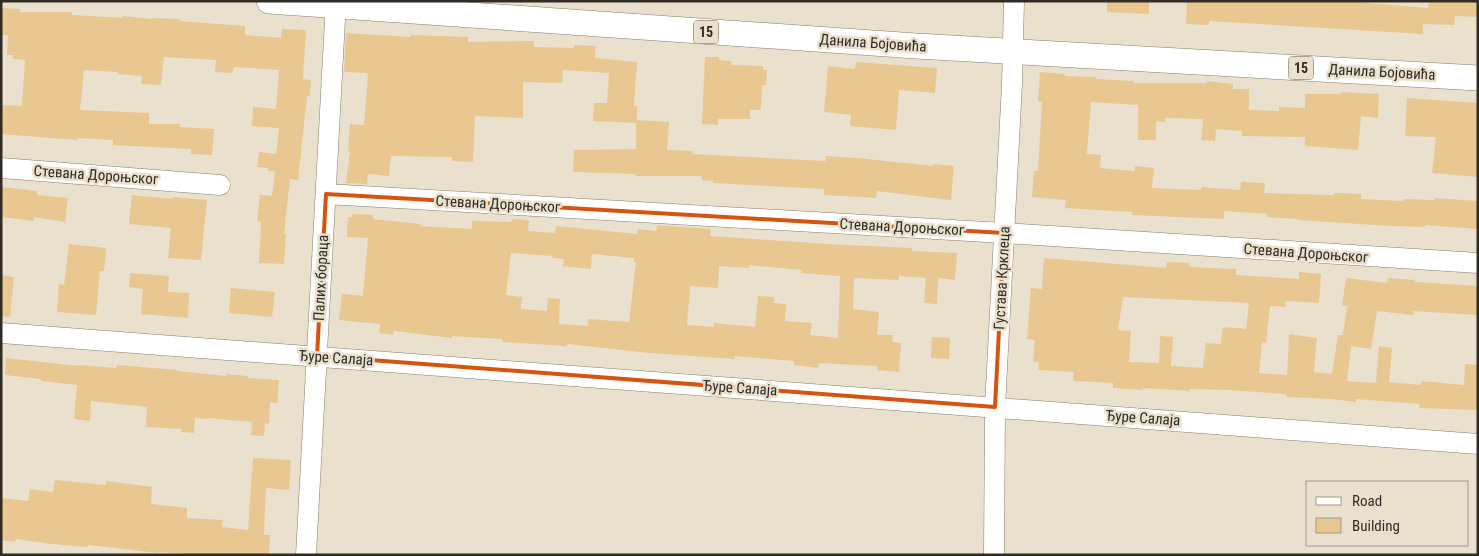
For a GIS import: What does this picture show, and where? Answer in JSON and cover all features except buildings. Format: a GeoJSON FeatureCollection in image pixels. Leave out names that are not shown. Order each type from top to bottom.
{"type":"FeatureCollection","features":[{"type":"Feature","properties":{"kind":"main road","name":"Данила Бојовића"},"geometry":{"type":"LineString","coordinates":[[269,1],[336,4],[916,46],[1478,78]]}},
{"type":"Feature","properties":{"kind":"street","name":"Густава Крклеца"},"geometry":{"type":"LineString","coordinates":[[994,555],[995,407],[1014,1]]}},
{"type":"Feature","properties":{"kind":"street","name":"Палих бораца"},"geometry":{"type":"LineString","coordinates":[[306,555],[336,4]]}},
{"type":"Feature","properties":{"kind":"street","name":"Стевана Дороњског"},"geometry":{"type":"LineString","coordinates":[[1,168],[220,185]]}},
{"type":"Feature","properties":{"kind":"street","name":"Стевана Дороњског"},"geometry":{"type":"LineString","coordinates":[[326,194],[1004,233],[1478,264]]}},
{"type":"Feature","properties":{"kind":"street","name":"Ђуре Салаја"},"geometry":{"type":"LineString","coordinates":[[1,333],[1478,444]]}},
{"type":"Feature","properties":{"kind":"highlighted area"},"geometry":{"type":"Polygon","coordinates":[[[326,194],[1004,233],[995,407],[317,356],[326,194]]]}}]}
